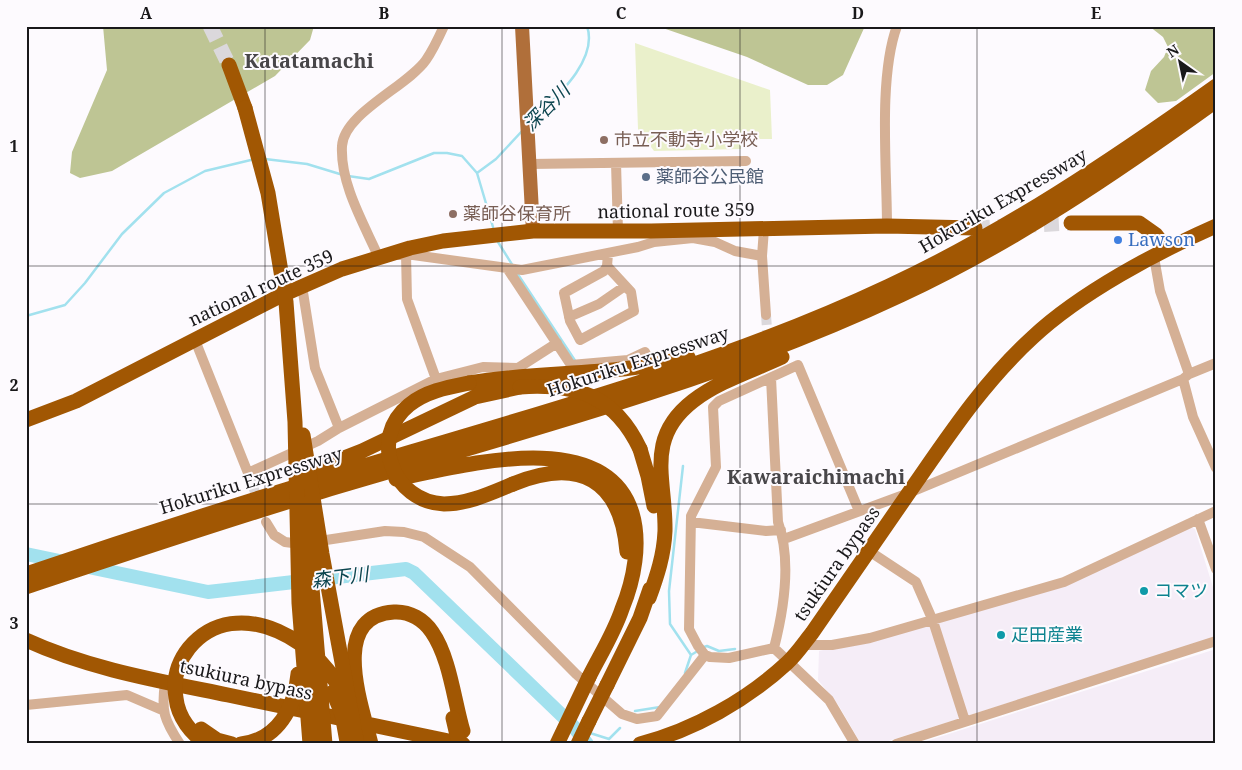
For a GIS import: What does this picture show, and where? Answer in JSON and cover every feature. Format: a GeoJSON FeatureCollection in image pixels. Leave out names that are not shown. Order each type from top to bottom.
{"type":"FeatureCollection","features":[{"type":"Feature","properties":{"kind":"highway"},"geometry":{"type":"LineString","coordinates":[[229,65],[246,108],[257,147],[278,243],[295,391],[325,744]]}},
{"type":"Feature","properties":{"kind":"highway","name":"Hokuriku Expressway"},"geometry":{"type":"LineString","coordinates":[[26,574],[133,538],[626,388],[897,290],[949,256],[1033,209],[1126,149],[1216,86]]}},
{"type":"Feature","properties":{"kind":"highway","name":"Hokuriku Expressway"},"geometry":{"type":"LineString","coordinates":[[26,587],[146,546],[634,400],[774,350],[1043,218],[1128,163],[1216,101]]}},
{"type":"Feature","properties":{"kind":"highway"},"geometry":{"type":"LineString","coordinates":[[1071,223],[1139,223],[1156,235],[1160,252]]}},
{"type":"Feature","properties":{"kind":"highway","name":"national route 359"},"geometry":{"type":"LineString","coordinates":[[26,420],[76,401],[302,286],[342,269],[410,248],[443,241],[533,231],[618,231],[656,236],[764,228],[887,226],[975,228]]}},
{"type":"Feature","properties":{"kind":"highway","name":"tsukiura bypass"},"geometry":{"type":"LineString","coordinates":[[641,743],[701,721],[727,708],[788,662],[803,645],[977,395],[1022,347],[1088,294],[1160,252],[1216,226]]}},
{"type":"Feature","properties":{"kind":"highway"},"geometry":{"type":"LineString","coordinates":[[628,588],[628,561],[623,520],[614,501],[600,486],[584,477],[557,472],[537,475],[466,501],[436,503],[411,493],[399,481],[391,465],[388,457],[389,439],[391,429],[401,412],[427,394],[470,382],[515,376],[621,370],[674,361],[780,330],[897,290]]}},
{"type":"Feature","properties":{"kind":"highway"},"geometry":{"type":"LineString","coordinates":[[580,744],[649,598],[658,572],[664,545],[660,456],[665,436],[676,418],[693,401],[716,386],[824,336],[897,290]]}},
{"type":"Feature","properties":{"kind":"highway"},"geometry":{"type":"LineString","coordinates":[[291,358],[297,465],[297,576],[310,744]]}},
{"type":"Feature","properties":{"kind":"highway"},"geometry":{"type":"LineString","coordinates":[[133,538],[362,451],[475,397],[520,387],[566,388],[599,399],[624,421],[640,449],[652,491],[655,523],[653,570],[649,598]]}},
{"type":"Feature","properties":{"kind":"highway"},"geometry":{"type":"LineString","coordinates":[[295,391],[327,583],[348,688],[356,744]]}},
{"type":"Feature","properties":{"kind":"highway"},"geometry":{"type":"LineString","coordinates":[[170,539],[310,499],[386,481],[493,462],[559,458],[594,468],[613,482],[627,500],[634,520],[636,541],[622,611],[556,744]]}},
{"type":"Feature","properties":{"kind":"highway"},"geometry":{"type":"LineString","coordinates":[[241,744],[262,738],[278,727],[289,712],[297,683],[294,568],[297,465]]}},
{"type":"Feature","properties":{"kind":"highway"},"geometry":{"type":"LineString","coordinates":[[371,744],[371,725],[362,668],[363,646],[365,638],[375,628],[395,619],[414,625],[428,640],[437,658],[456,718],[461,744]]}},
{"type":"Feature","properties":{"kind":"highway"},"geometry":{"type":"LineString","coordinates":[[207,744],[189,728],[179,710],[175,690],[177,670],[185,653],[200,638],[220,628],[242,624],[278,631],[299,641],[316,656],[332,675],[344,698],[356,744]]}},
{"type":"Feature","properties":{"kind":"highway"},"geometry":{"type":"LineString","coordinates":[[232,744],[209,736],[195,723],[186,706],[183,680],[188,664],[204,644],[221,635],[242,631],[262,634],[281,640],[300,652],[312,663],[334,694],[342,714],[347,744]]}},
{"type":"Feature","properties":{"kind":"highway","name":"tsukiura bypass"},"geometry":{"type":"LineString","coordinates":[[26,640],[52,652],[166,683],[461,744]]}},
{"type":"Feature","properties":{"kind":"highway"},"geometry":{"type":"LineString","coordinates":[[456,718],[468,744]]}},
{"type":"Feature","properties":{"kind":"highway"},"geometry":{"type":"LineString","coordinates":[[371,725],[380,744]]}},
{"type":"Feature","properties":{"kind":"main road"},"geometry":{"type":"LineString","coordinates":[[522,26],[533,231]]}},
{"type":"Feature","properties":{"kind":"street"},"geometry":{"type":"LineString","coordinates":[[444,26],[426,61],[369,108],[344,132],[342,147],[344,171],[379,258],[406,254],[513,269],[608,254],[656,236],[693,238],[715,242],[735,251],[762,256]]}},
{"type":"Feature","properties":{"kind":"street"},"geometry":{"type":"LineString","coordinates":[[887,226],[887,75],[892,39],[897,26]]}},
{"type":"Feature","properties":{"kind":"street"},"geometry":{"type":"LineString","coordinates":[[530,164],[746,161]]}},
{"type":"Feature","properties":{"kind":"street"},"geometry":{"type":"LineString","coordinates":[[616,163],[618,231]]}},
{"type":"Feature","properties":{"kind":"street"},"geometry":{"type":"LineString","coordinates":[[764,228],[762,256],[766,315]]}},
{"type":"Feature","properties":{"kind":"street"},"geometry":{"type":"LineString","coordinates":[[1160,252],[1160,291],[1186,376],[1193,417],[1216,468]]}},
{"type":"Feature","properties":{"kind":"street"},"geometry":{"type":"LineString","coordinates":[[406,254],[406,299],[436,379]]}},
{"type":"Feature","properties":{"kind":"street"},"geometry":{"type":"LineString","coordinates":[[607,266],[631,292],[634,311],[580,340],[569,317],[564,293],[604,271],[607,266],[608,254]]}},
{"type":"Feature","properties":{"kind":"street"},"geometry":{"type":"LineString","coordinates":[[513,269],[571,365],[628,360],[645,352],[647,356]]}},
{"type":"Feature","properties":{"kind":"street"},"geometry":{"type":"LineString","coordinates":[[302,286],[315,368],[339,428]]}},
{"type":"Feature","properties":{"kind":"street"},"geometry":{"type":"LineString","coordinates":[[569,317],[599,304],[625,286]]}},
{"type":"Feature","properties":{"kind":"street"},"geometry":{"type":"LineString","coordinates":[[195,340],[248,473],[318,441],[339,428],[436,379],[483,367],[518,368],[557,343]]}},
{"type":"Feature","properties":{"kind":"street"},"geometry":{"type":"LineString","coordinates":[[690,522],[783,534],[859,511],[909,493],[1216,363]]}},
{"type":"Feature","properties":{"kind":"street"},"geometry":{"type":"LineString","coordinates":[[705,655],[689,629],[690,522],[691,516],[716,467],[713,407],[719,402],[798,365],[859,511]]}},
{"type":"Feature","properties":{"kind":"street"},"geometry":{"type":"LineString","coordinates":[[771,378],[778,522],[783,534],[785,566],[781,622],[774,648]]}},
{"type":"Feature","properties":{"kind":"street"},"geometry":{"type":"LineString","coordinates":[[803,645],[832,645],[933,621],[1064,582],[1161,535],[1216,511]]}},
{"type":"Feature","properties":{"kind":"street"},"geometry":{"type":"LineString","coordinates":[[1198,519],[1216,569]]}},
{"type":"Feature","properties":{"kind":"street"},"geometry":{"type":"LineString","coordinates":[[266,522],[274,535],[285,542],[300,544],[386,531],[404,532],[424,537],[470,567],[576,674],[622,714],[637,719],[657,716],[705,655]]}},
{"type":"Feature","properties":{"kind":"street"},"geometry":{"type":"LineString","coordinates":[[869,551],[916,582],[933,621],[965,722]]}},
{"type":"Feature","properties":{"kind":"street"},"geometry":{"type":"LineString","coordinates":[[896,744],[1216,641]]}},
{"type":"Feature","properties":{"kind":"street"},"geometry":{"type":"LineString","coordinates":[[705,655],[729,658],[774,648]]}},
{"type":"Feature","properties":{"kind":"street"},"geometry":{"type":"LineString","coordinates":[[774,648],[829,700],[855,744]]}},
{"type":"Feature","properties":{"kind":"street"},"geometry":{"type":"LineString","coordinates":[[166,683],[162,710],[180,744]]}},
{"type":"Feature","properties":{"kind":"street"},"geometry":{"type":"LineString","coordinates":[[26,705],[127,695],[162,710]]}},
{"type":"Feature","properties":{"kind":"shaded area"},"geometry":{"type":"Polygon","coordinates":[[[1190,527],[1195,529],[1216,597],[1216,637],[879,744],[861,744],[839,706],[818,680],[819,651],[961,616],[1059,587],[1190,527]]]}},
{"type":"Feature","properties":{"kind":"shaded area"},"geometry":{"type":"Polygon","coordinates":[[[1216,649],[1216,744],[917,744],[1216,649]]]}},
{"type":"Feature","properties":{"kind":"green space"},"geometry":{"type":"Polygon","coordinates":[[[103,26],[314,26],[310,40],[275,76],[112,171],[80,178],[70,173],[72,152],[107,70],[103,26]]]}},
{"type":"Feature","properties":{"kind":"green space"},"geometry":{"type":"Polygon","coordinates":[[[657,26],[865,26],[843,75],[827,85],[808,85],[747,57],[657,26]]]}},
{"type":"Feature","properties":{"kind":"green space"},"geometry":{"type":"Polygon","coordinates":[[[1149,26],[1216,26],[1216,72],[1176,101],[1158,103],[1145,90],[1151,71],[1164,57],[1168,47],[1163,37],[1149,26]]]}},
{"type":"Feature","properties":{"kind":"green space"},"geometry":{"type":"Polygon","coordinates":[[[635,43],[770,90],[772,139],[741,139],[741,149],[654,151],[638,129],[635,43]]]}},
{"type":"Feature","properties":{"kind":"waterway","name":"深谷川"},"geometry":{"type":"LineString","coordinates":[[532,121],[562,91],[581,66],[587,53],[589,39],[587,26]]}},
{"type":"Feature","properties":{"kind":"waterway","name":"深谷川"},"geometry":{"type":"LineString","coordinates":[[477,173],[496,159],[523,130]]}},
{"type":"Feature","properties":{"kind":"waterway"},"geometry":{"type":"LineString","coordinates":[[348,176],[369,179],[434,153],[462,156],[477,173],[493,227]]}},
{"type":"Feature","properties":{"kind":"waterway"},"geometry":{"type":"LineString","coordinates":[[26,316],[65,305],[85,283],[122,234],[164,193],[205,171],[255,159]]}},
{"type":"Feature","properties":{"kind":"waterway"},"geometry":{"type":"LineString","coordinates":[[265,159],[307,164],[343,175]]}},
{"type":"Feature","properties":{"kind":"waterway"},"geometry":{"type":"LineString","coordinates":[[498,242],[513,266]]}},
{"type":"Feature","properties":{"kind":"waterway"},"geometry":{"type":"LineString","coordinates":[[517,273],[576,362]]}},
{"type":"Feature","properties":{"kind":"waterway"},"geometry":{"type":"LineString","coordinates":[[683,466],[669,591],[670,624],[691,655],[685,673]]}},
{"type":"Feature","properties":{"kind":"waterway","name":"森下川"},"geometry":{"type":"LineString","coordinates":[[26,554],[208,592],[406,569],[414,573],[574,727],[587,744]]}},
{"type":"Feature","properties":{"kind":"waterway"},"geometry":{"type":"LineString","coordinates":[[704,647],[707,646],[719,651],[735,649]]}},
{"type":"Feature","properties":{"kind":"waterway"},"geometry":{"type":"LineString","coordinates":[[691,655],[696,652]]}},
{"type":"Feature","properties":{"kind":"waterway"},"geometry":{"type":"LineString","coordinates":[[635,711],[660,707]]}},
{"type":"Feature","properties":{"kind":"waterway","name":"森下川"},"geometry":{"type":"LineString","coordinates":[[574,727],[580,729]]}},
{"type":"Feature","properties":{"kind":"waterway"},"geometry":{"type":"LineString","coordinates":[[590,733],[609,739],[620,728]]}},
{"type":"Feature","properties":{"kind":"tunnel"},"geometry":{"type":"LineString","coordinates":[[210,26],[229,65]]}},
{"type":"Feature","properties":{"kind":"tunnel"},"geometry":{"type":"LineString","coordinates":[[975,228],[1071,223]]}},
{"type":"Feature","properties":{"kind":"tunnel"},"geometry":{"type":"LineString","coordinates":[[766,315],[768,342]]}},
{"type":"Feature","properties":{"kind":"tunnel"},"geometry":{"type":"LineString","coordinates":[[248,473],[259,503]]}},
{"type":"Feature","properties":{"kind":"place","name":"市立不動寺小学校"},"geometry":{"type":"Point","coordinates":[604,140]}},
{"type":"Feature","properties":{"kind":"place","name":"薬師谷公民館"},"geometry":{"type":"Point","coordinates":[646,177]}},
{"type":"Feature","properties":{"kind":"place","name":"薬師谷保育所"},"geometry":{"type":"Point","coordinates":[453,214]}},
{"type":"Feature","properties":{"kind":"place","name":"Lawson"},"geometry":{"type":"Point","coordinates":[1118,240]}},
{"type":"Feature","properties":{"kind":"place","name":"コマツ"},"geometry":{"type":"Point","coordinates":[1144,591]}},
{"type":"Feature","properties":{"kind":"place","name":"疋田産業"},"geometry":{"type":"Point","coordinates":[1001,635]}},
{"type":"Feature","properties":{"kind":"district","name":"Katatamachi"},"geometry":{"type":"Point","coordinates":[309,61]}},
{"type":"Feature","properties":{"kind":"district","name":"Kawaraichimachi"},"geometry":{"type":"Point","coordinates":[816,477]}}]}
